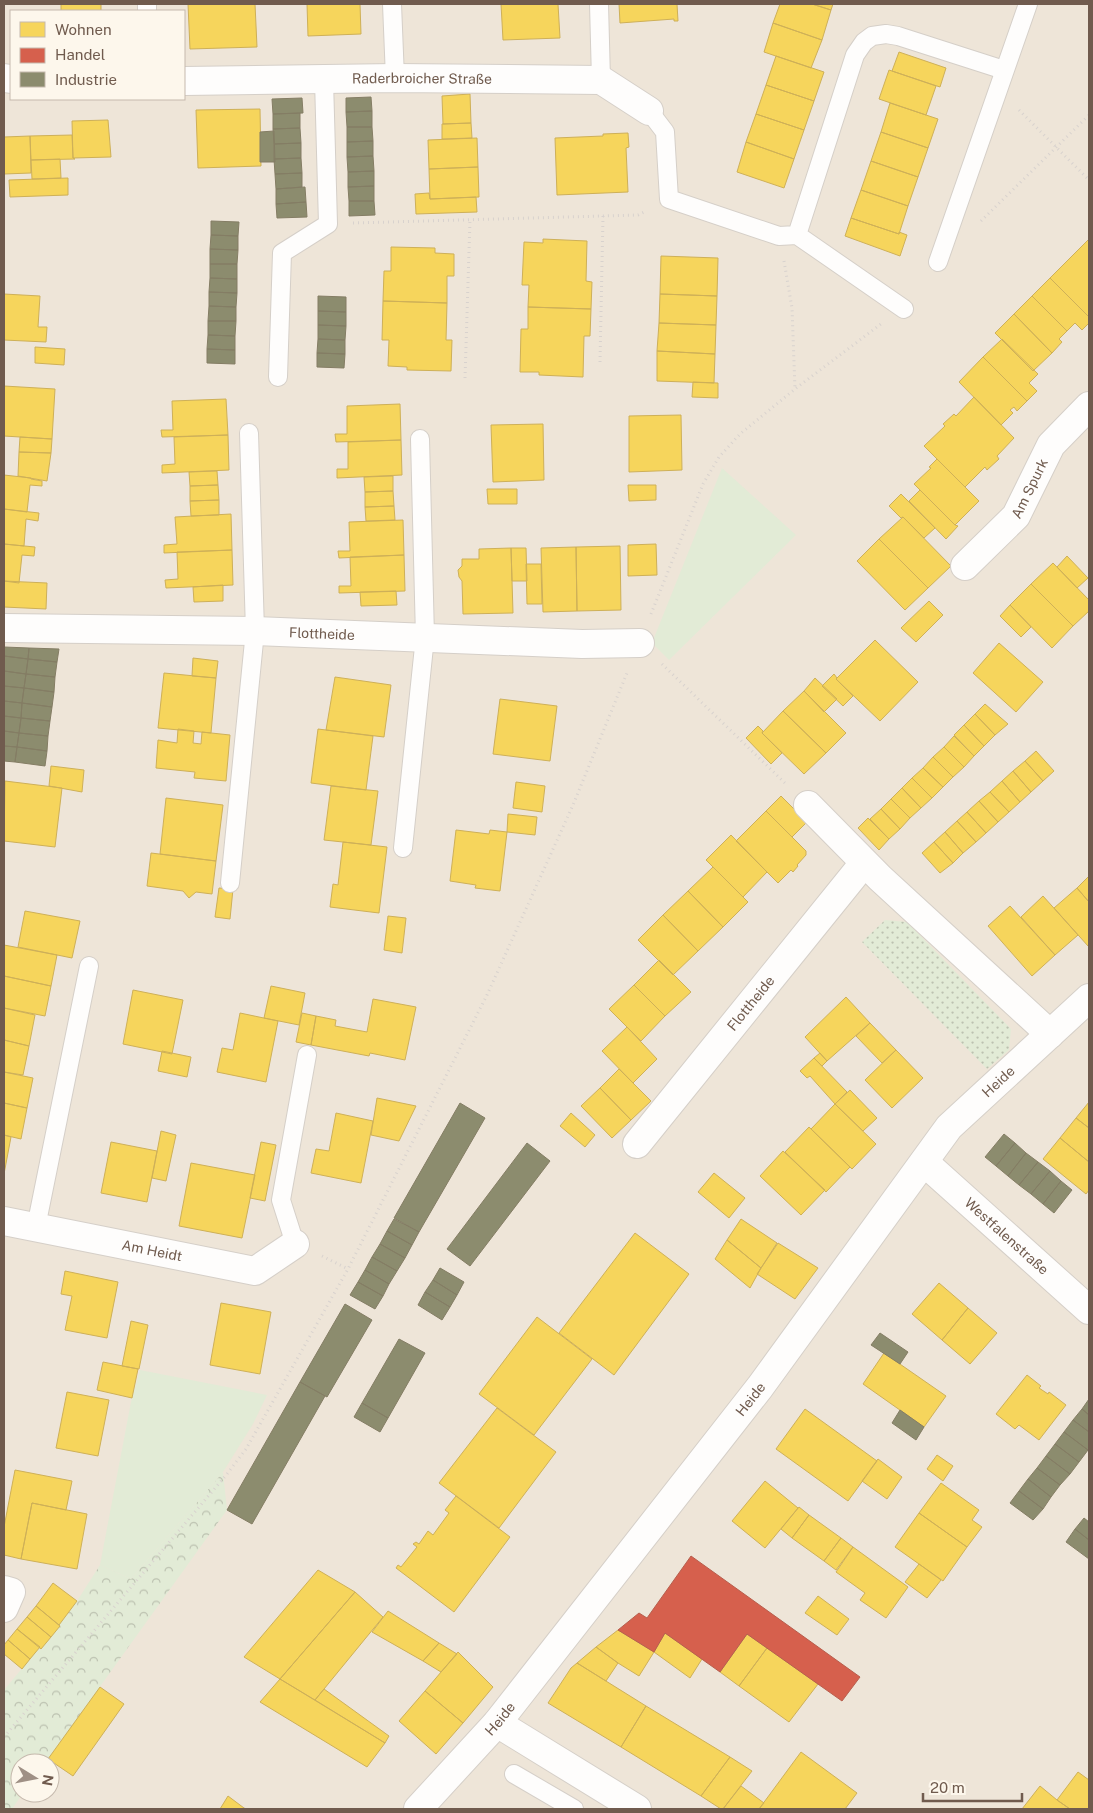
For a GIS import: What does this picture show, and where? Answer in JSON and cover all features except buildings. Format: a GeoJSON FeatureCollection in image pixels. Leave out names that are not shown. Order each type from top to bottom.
{"type":"FeatureCollection","features":[{"type":"Feature","properties":{"kind":"street","name":"Raderbroicher Straße"},"geometry":{"type":"LineString","coordinates":[[185,81],[395,78],[601,80]]}},
{"type":"Feature","properties":{"kind":"street"},"geometry":{"type":"LineString","coordinates":[[601,80],[650,110]]}},
{"type":"Feature","properties":{"kind":"street","name":"Am Spurk"},"geometry":{"type":"LineString","coordinates":[[966,566],[1016,516],[1051,445],[1089,406]]}},
{"type":"Feature","properties":{"kind":"street","name":"Flottheide"},"geometry":{"type":"LineString","coordinates":[[4,628],[255,630],[582,644],[640,643]]}},
{"type":"Feature","properties":{"kind":"street"},"geometry":{"type":"LineString","coordinates":[[808,804],[864,863],[1050,1034]]}},
{"type":"Feature","properties":{"kind":"street","name":"Flottheide"},"geometry":{"type":"LineString","coordinates":[[637,1144],[864,863]]}},
{"type":"Feature","properties":{"kind":"street","name":"Heide"},"geometry":{"type":"LineString","coordinates":[[418,1809],[497,1723],[760,1387],[949,1127],[1089,998]]}},
{"type":"Feature","properties":{"kind":"street","name":"Westfalenstraße"},"geometry":{"type":"LineString","coordinates":[[924,1162],[1089,1310]]}},
{"type":"Feature","properties":{"kind":"street","name":"Am Heidt"},"geometry":{"type":"LineString","coordinates":[[4,1221],[254,1271],[294,1244]]}},
{"type":"Feature","properties":{"kind":"street"},"geometry":{"type":"LineString","coordinates":[[4,1590],[10,1592],[4,1608]]}},
{"type":"Feature","properties":{"kind":"street"},"geometry":{"type":"LineString","coordinates":[[497,1723],[638,1809]]}},
{"type":"Feature","properties":{"kind":"lane"},"geometry":{"type":"LineString","coordinates":[[392,4],[395,78]]}},
{"type":"Feature","properties":{"kind":"lane"},"geometry":{"type":"LineString","coordinates":[[599,4],[601,80]]}},
{"type":"Feature","properties":{"kind":"lane"},"geometry":{"type":"LineString","coordinates":[[938,262],[1028,4]]}},
{"type":"Feature","properties":{"kind":"lane"},"geometry":{"type":"LineString","coordinates":[[788,235],[855,55],[864,42],[872,36],[880,34],[898,36],[1004,70]]}},
{"type":"Feature","properties":{"kind":"lane"},"geometry":{"type":"LineString","coordinates":[[278,377],[282,253],[328,224],[324,80]]}},
{"type":"Feature","properties":{"kind":"lane"},"geometry":{"type":"LineString","coordinates":[[650,110],[665,132],[668,199],[788,235],[904,309]]}},
{"type":"Feature","properties":{"kind":"lane"},"geometry":{"type":"LineString","coordinates":[[230,883],[255,630],[250,433]]}},
{"type":"Feature","properties":{"kind":"lane"},"geometry":{"type":"LineString","coordinates":[[402,848],[425,637],[420,439]]}},
{"type":"Feature","properties":{"kind":"lane"},"geometry":{"type":"LineString","coordinates":[[36,1228],[89,966]]}},
{"type":"Feature","properties":{"kind":"lane"},"geometry":{"type":"LineString","coordinates":[[294,1244],[281,1200],[307,1055]]}},
{"type":"Feature","properties":{"kind":"lane"},"geometry":{"type":"LineString","coordinates":[[514,1774],[574,1809]]}},
{"type":"Feature","properties":{"kind":"path"},"geometry":{"type":"LineString","coordinates":[[998,88],[1089,180]]}},
{"type":"Feature","properties":{"kind":"path"},"geometry":{"type":"LineString","coordinates":[[975,226],[1089,115]]}},
{"type":"Feature","properties":{"kind":"path"},"geometry":{"type":"LineString","coordinates":[[328,224],[638,215],[668,199]]}},
{"type":"Feature","properties":{"kind":"path"},"geometry":{"type":"LineString","coordinates":[[600,362],[603,216]]}},
{"type":"Feature","properties":{"kind":"path"},"geometry":{"type":"LineString","coordinates":[[465,378],[470,220]]}},
{"type":"Feature","properties":{"kind":"path"},"geometry":{"type":"LineString","coordinates":[[788,235],[795,389]]}},
{"type":"Feature","properties":{"kind":"path"},"geometry":{"type":"LineString","coordinates":[[4,1737],[246,1449],[348,1268],[487,995],[573,805],[710,470],[729,445],[795,389],[890,317],[904,309]]}},
{"type":"Feature","properties":{"kind":"path"},"geometry":{"type":"LineString","coordinates":[[640,643],[808,804]]}},
{"type":"Feature","properties":{"kind":"shaded area"},"geometry":{"type":"Polygon","coordinates":[[[4,4],[1089,4],[1089,1809],[4,1809],[4,4]]]}},
{"type":"Feature","properties":{"kind":"green space"},"geometry":{"type":"Polygon","coordinates":[[[722,468],[796,535],[669,660],[652,643],[722,468]]]}},
{"type":"Feature","properties":{"kind":"green space"},"geometry":{"type":"Polygon","coordinates":[[[885,920],[907,922],[1011,1029],[1009,1050],[987,1069],[862,942],[885,920]]]}},
{"type":"Feature","properties":{"kind":"green space"},"geometry":{"type":"Polygon","coordinates":[[[140,1370],[267,1395],[253,1424],[223,1472],[131,1579],[100,1565],[131,1402],[140,1370]]]}},
{"type":"Feature","properties":{"kind":"green space"},"geometry":{"type":"Polygon","coordinates":[[[223,1472],[227,1510],[52,1753],[10,1753],[10,1803],[16,1803],[12,1809],[4,1809],[4,1690],[60,1626],[100,1565],[131,1579],[223,1472]]]}}]}
